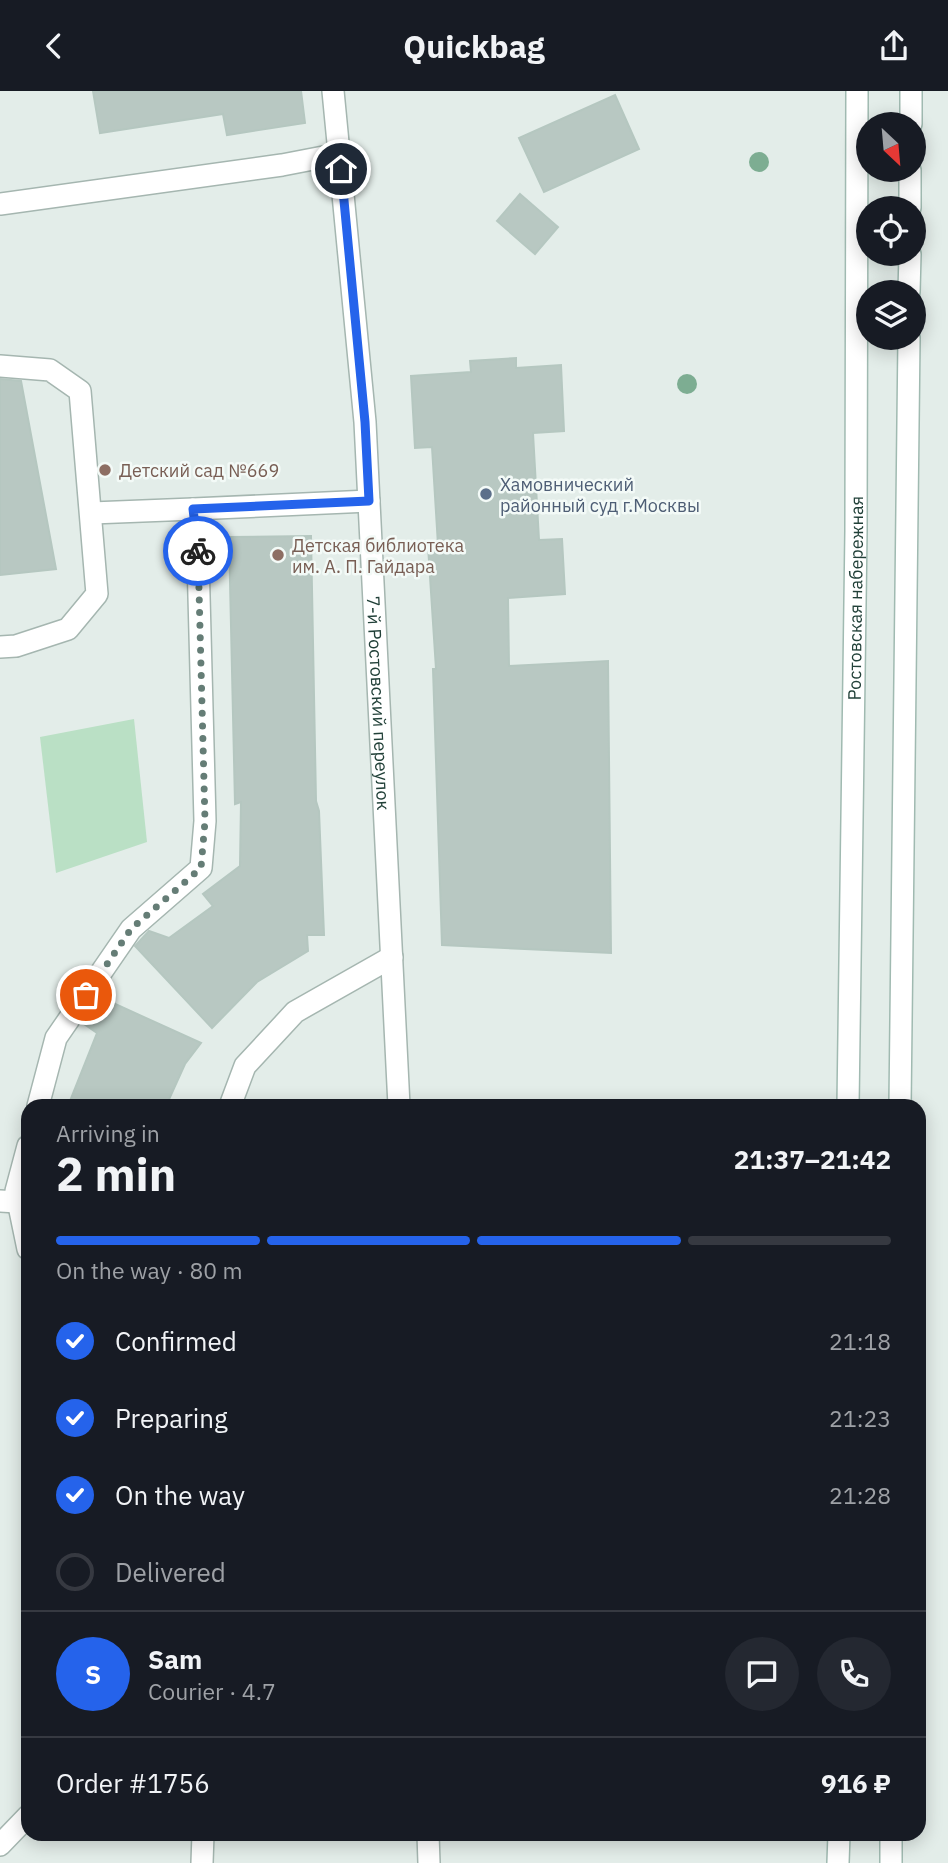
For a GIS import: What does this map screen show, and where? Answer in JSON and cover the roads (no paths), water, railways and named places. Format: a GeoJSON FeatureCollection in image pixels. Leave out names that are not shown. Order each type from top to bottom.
{"type":"FeatureCollection","features":[{"type":"Feature","properties":{"kind":"main road","name":"7-й Ростовский переулок"},"geometry":{"type":"LineString","coordinates":[[333,91],[365,422],[399,1099]]}},
{"type":"Feature","properties":{"kind":"main road","name":"Ростовская набережная"},"geometry":{"type":"LineString","coordinates":[[848,1099],[856,531],[857,91]]}},
{"type":"Feature","properties":{"kind":"main road"},"geometry":{"type":"LineString","coordinates":[[911,91],[911,112]]}},
{"type":"Feature","properties":{"kind":"main road"},"geometry":{"type":"LineString","coordinates":[[0,204],[282,165],[339,154]]}},
{"type":"Feature","properties":{"kind":"main road"},"geometry":{"type":"LineString","coordinates":[[900,1099],[909,350]]}},
{"type":"Feature","properties":{"kind":"main road"},"geometry":{"type":"LineString","coordinates":[[0,366],[50,370],[80,391],[97,594],[68,629],[16,646],[0,647]]}},
{"type":"Feature","properties":{"kind":"main road"},"geometry":{"type":"LineString","coordinates":[[92,513],[369,501]]}},
{"type":"Feature","properties":{"kind":"main road"},"geometry":{"type":"LineString","coordinates":[[40,1099],[56,1038],[131,929],[201,868],[205,821],[198,559],[193,509]]}},
{"type":"Feature","properties":{"kind":"main road"},"geometry":{"type":"LineString","coordinates":[[233,1099],[245,1066],[295,1012],[392,957]]}},
{"type":"Feature","properties":{"kind":"main road"},"geometry":{"type":"LineString","coordinates":[[17,1211],[16,1191],[21,1172]]}},
{"type":"Feature","properties":{"kind":"main road"},"geometry":{"type":"LineString","coordinates":[[0,1845],[21,1823]]}},
{"type":"Feature","properties":{"kind":"main road"},"geometry":{"type":"LineString","coordinates":[[202,1863],[203,1841]]}},
{"type":"Feature","properties":{"kind":"main road"},"geometry":{"type":"LineString","coordinates":[[428,1841],[429,1863]]}},
{"type":"Feature","properties":{"kind":"main road"},"geometry":{"type":"LineString","coordinates":[[838,1863],[839,1841]]}},
{"type":"Feature","properties":{"kind":"main road"},"geometry":{"type":"LineString","coordinates":[[891,1841],[891,1863]]}},
{"type":"Feature","properties":{"kind":"place","name":"Детский сад №669"},"geometry":{"type":"Point","coordinates":[105,470]}},
{"type":"Feature","properties":{"kind":"place","name":"Хамовнический районный суд г.Москвы"},"geometry":{"type":"Point","coordinates":[486,494]}},
{"type":"Feature","properties":{"kind":"place","name":"Детская библиотека им. А. П. Гайдара"},"geometry":{"type":"Point","coordinates":[278,555]}}]}
